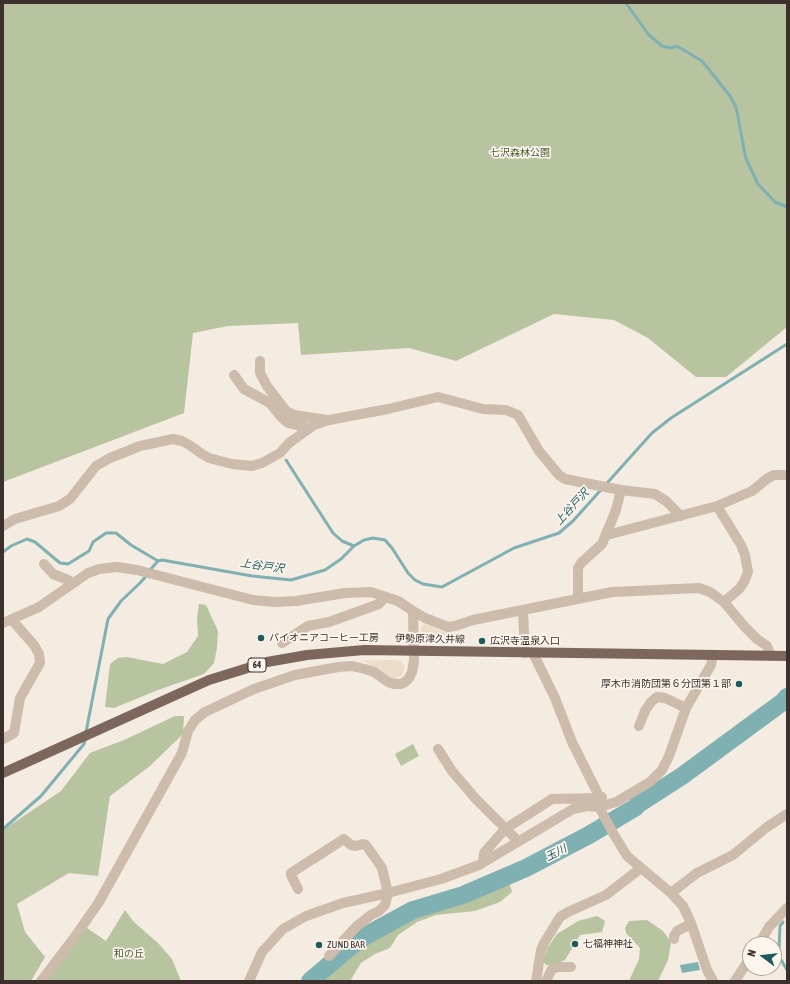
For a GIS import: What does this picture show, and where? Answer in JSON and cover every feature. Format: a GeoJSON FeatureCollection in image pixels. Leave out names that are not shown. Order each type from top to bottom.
{"type":"FeatureCollection","features":[{"type":"Feature","properties":{"kind":"main road","name":"伊勢原津久井線"},"geometry":{"type":"LineString","coordinates":[[3,773],[209,680],[267,662],[314,654],[364,650],[787,656]]}},
{"type":"Feature","properties":{"kind":"street"},"geometry":{"type":"LineString","coordinates":[[260,361],[260,373],[267,386],[286,411],[294,415],[329,420]]}},
{"type":"Feature","properties":{"kind":"street"},"geometry":{"type":"LineString","coordinates":[[234,375],[244,389],[270,404],[288,423],[305,426],[308,428]]}},
{"type":"Feature","properties":{"kind":"street"},"geometry":{"type":"LineString","coordinates":[[3,526],[16,519],[58,506],[70,499],[96,466],[110,458],[140,446],[173,439],[182,441],[209,458],[232,464],[252,466],[262,463],[280,453],[289,443],[308,428],[329,420],[388,409],[438,397],[483,409],[506,410],[518,415],[539,451],[558,475],[565,479],[617,489],[655,494],[666,501],[681,516]]}},
{"type":"Feature","properties":{"kind":"street"},"geometry":{"type":"LineString","coordinates":[[607,535],[716,506],[752,491],[774,475],[787,475]]}},
{"type":"Feature","properties":{"kind":"street"},"geometry":{"type":"LineString","coordinates":[[578,598],[578,568],[581,563],[602,544],[607,535],[620,499],[617,489]]}},
{"type":"Feature","properties":{"kind":"street"},"geometry":{"type":"LineString","coordinates":[[716,506],[741,545],[745,555],[748,572],[739,589],[724,602]]}},
{"type":"Feature","properties":{"kind":"street"},"geometry":{"type":"LineString","coordinates":[[44,564],[53,574],[73,583]]}},
{"type":"Feature","properties":{"kind":"street"},"geometry":{"type":"LineString","coordinates":[[3,739],[14,733],[20,698],[40,663],[39,654],[34,646],[8,621],[40,607],[88,573],[99,569],[117,567],[137,570],[253,600],[276,602],[296,601],[356,592],[371,592],[398,601],[426,618],[448,627],[473,620],[523,611],[578,598],[624,591],[699,588],[710,592],[724,602],[744,626],[767,646],[771,656]]}},
{"type":"Feature","properties":{"kind":"street"},"geometry":{"type":"LineString","coordinates":[[282,642],[308,626],[329,622],[379,604],[385,596]]}},
{"type":"Feature","properties":{"kind":"street"},"geometry":{"type":"LineString","coordinates":[[41,981],[99,902],[182,753],[188,731],[195,720],[206,712],[254,689],[295,675],[338,667],[352,666],[365,669],[374,672],[388,682],[401,684],[409,678],[412,672],[414,651],[413,611]]}},
{"type":"Feature","properties":{"kind":"street"},"geometry":{"type":"LineString","coordinates":[[523,611],[529,653],[555,698],[572,742],[600,801],[604,817],[626,856],[671,893],[683,906],[707,970],[713,981]]}},
{"type":"Feature","properties":{"kind":"street"},"geometry":{"type":"LineString","coordinates":[[483,862],[484,853],[505,829],[552,799],[616,802],[650,782],[662,770],[669,756],[686,708],[711,665],[713,655]]}},
{"type":"Feature","properties":{"kind":"street"},"geometry":{"type":"LineString","coordinates":[[639,726],[645,711],[651,702],[657,697],[665,698],[686,708]]}},
{"type":"Feature","properties":{"kind":"street"},"geometry":{"type":"LineString","coordinates":[[438,749],[452,771],[505,829],[518,841]]}},
{"type":"Feature","properties":{"kind":"street"},"geometry":{"type":"LineString","coordinates":[[249,981],[262,952],[283,929],[306,916],[343,903],[441,879],[483,862],[573,809],[600,801]]}},
{"type":"Feature","properties":{"kind":"street"},"geometry":{"type":"LineString","coordinates":[[671,893],[697,873],[733,855],[767,827],[787,814]]}},
{"type":"Feature","properties":{"kind":"street"},"geometry":{"type":"LineString","coordinates":[[298,889],[291,872],[344,839],[351,845],[356,846],[363,844],[366,846],[382,868],[388,893],[385,905],[379,912],[371,915],[357,926],[329,956]]}},
{"type":"Feature","properties":{"kind":"street"},"geometry":{"type":"LineString","coordinates":[[536,981],[541,950],[560,917],[568,912],[606,896],[641,868]]}},
{"type":"Feature","properties":{"kind":"street"},"geometry":{"type":"LineString","coordinates":[[764,936],[769,928],[786,911]]}},
{"type":"Feature","properties":{"kind":"street"},"geometry":{"type":"LineString","coordinates":[[674,939],[677,931],[691,924]]}},
{"type":"Feature","properties":{"kind":"street"},"geometry":{"type":"LineString","coordinates":[[546,981],[552,969],[558,967],[571,967]]}},
{"type":"Feature","properties":{"kind":"street"},"geometry":{"type":"LineString","coordinates":[[735,981],[742,970]]}},
{"type":"Feature","properties":{"kind":"green space","name":"七沢森林公園"},"geometry":{"type":"Polygon","coordinates":[[[3,3],[787,3],[787,327],[726,377],[696,377],[648,338],[614,320],[554,314],[456,361],[409,348],[301,355],[298,323],[228,326],[193,333],[184,413],[3,482],[3,3]]]}},
{"type":"Feature","properties":{"kind":"green space"},"geometry":{"type":"Polygon","coordinates":[[[199,604],[206,605],[218,631],[214,663],[204,674],[158,690],[114,708],[105,707],[110,664],[118,658],[127,657],[163,664],[187,652],[198,636],[197,619],[199,604]]]}},
{"type":"Feature","properties":{"kind":"green space"},"geometry":{"type":"Polygon","coordinates":[[[175,716],[184,716],[183,734],[150,766],[110,796],[98,876],[69,873],[17,904],[25,932],[45,957],[31,981],[3,981],[3,830],[61,791],[90,753],[124,740],[175,716]]]}},
{"type":"Feature","properties":{"kind":"green space"},"geometry":{"type":"Polygon","coordinates":[[[413,744],[419,756],[401,766],[395,754],[413,744]]]}},
{"type":"Feature","properties":{"kind":"green space"},"geometry":{"type":"Polygon","coordinates":[[[503,882],[510,885],[512,892],[500,902],[475,911],[436,915],[417,922],[398,935],[390,948],[375,954],[361,963],[350,981],[320,981],[326,975],[326,963],[339,950],[360,936],[370,939],[383,936],[409,916],[503,882]]]}},
{"type":"Feature","properties":{"kind":"green space","name":"和の丘"},"geometry":{"type":"Polygon","coordinates":[[[125,910],[134,922],[158,943],[172,959],[181,981],[47,981],[84,926],[106,941],[125,910]]]}},
{"type":"Feature","properties":{"kind":"green space"},"geometry":{"type":"Polygon","coordinates":[[[597,916],[605,921],[602,932],[580,935],[565,960],[556,964],[546,965],[543,961],[548,947],[557,934],[578,921],[597,916]]]}},
{"type":"Feature","properties":{"kind":"green space"},"geometry":{"type":"Polygon","coordinates":[[[647,920],[663,931],[671,942],[668,960],[658,981],[629,981],[639,959],[640,948],[626,933],[625,928],[629,921],[647,920]]]}},
{"type":"Feature","properties":{"kind":"shaded area"},"geometry":{"type":"Polygon","coordinates":[[[424,624],[444,632],[458,633],[464,638],[446,642],[429,642],[419,635],[421,634],[421,627],[424,624]]]}},
{"type":"Feature","properties":{"kind":"shaded area"},"geometry":{"type":"Polygon","coordinates":[[[398,660],[405,666],[402,675],[396,679],[390,678],[368,663],[360,661],[398,660]]]}},
{"type":"Feature","properties":{"kind":"water"},"geometry":{"type":"Polygon","coordinates":[[[698,962],[700,970],[682,973],[680,965],[698,962]]]}},
{"type":"Feature","properties":{"kind":"waterway"},"geometry":{"type":"LineString","coordinates":[[626,3],[648,34],[662,46],[671,48],[677,46],[702,61],[730,96],[736,107],[746,159],[758,184],[775,202],[787,207]]}},
{"type":"Feature","properties":{"kind":"waterway","name":"上谷戸沢"},"geometry":{"type":"LineString","coordinates":[[150,570],[158,561],[162,560],[252,576],[291,580],[325,570],[341,559],[354,546],[364,540],[373,538],[385,540],[408,573],[415,580],[423,584],[442,587],[514,548],[559,533],[573,521],[652,433],[671,418],[787,344]]}},
{"type":"Feature","properties":{"kind":"waterway"},"geometry":{"type":"LineString","coordinates":[[286,460],[333,533],[342,541],[354,546]]}},
{"type":"Feature","properties":{"kind":"waterway"},"geometry":{"type":"LineString","coordinates":[[3,552],[11,546],[27,539],[35,542],[60,563],[68,564],[89,551],[93,542],[106,533],[116,533],[131,545],[158,561]]}},
{"type":"Feature","properties":{"kind":"waterway","name":"上谷戸沢"},"geometry":{"type":"LineString","coordinates":[[86,732],[108,619],[121,601],[147,575]]}},
{"type":"Feature","properties":{"kind":"waterway","name":"玉川"},"geometry":{"type":"LineString","coordinates":[[310,981],[350,947],[367,935],[413,910],[463,895],[526,868],[589,835],[636,807],[682,776],[784,701],[787,697]]}},
{"type":"Feature","properties":{"kind":"waterway","name":"上谷戸沢"},"geometry":{"type":"LineString","coordinates":[[3,829],[41,796],[84,744],[85,740]]}},
{"type":"Feature","properties":{"kind":"waterway"},"geometry":{"type":"LineString","coordinates":[[783,922],[780,926],[779,950],[780,958],[787,970]]}},
{"type":"Feature","properties":{"kind":"place","name":"パイオニアコーヒー工房"},"geometry":{"type":"Point","coordinates":[261,638]}},
{"type":"Feature","properties":{"kind":"place","name":"広沢寺温泉入口"},"geometry":{"type":"Point","coordinates":[482,641]}},
{"type":"Feature","properties":{"kind":"place","name":"厚木市消防団第６分団第１部"},"geometry":{"type":"Point","coordinates":[739,684]}},
{"type":"Feature","properties":{"kind":"place","name":"七福神神社"},"geometry":{"type":"Point","coordinates":[575,944]}},
{"type":"Feature","properties":{"kind":"place","name":"ZUND BAR"},"geometry":{"type":"Point","coordinates":[319,945]}}]}
